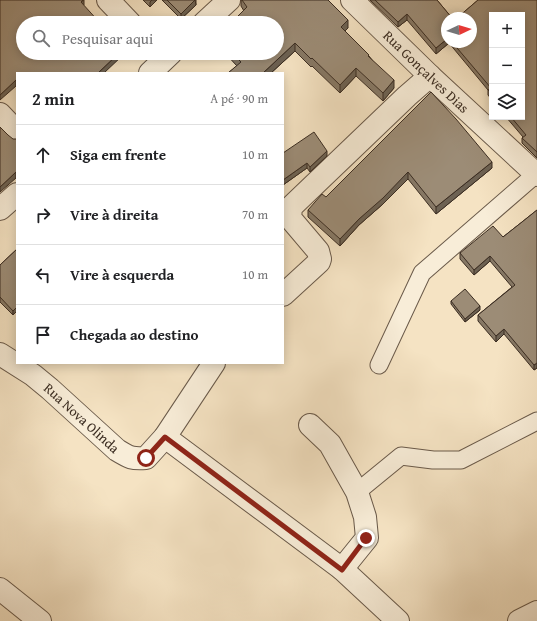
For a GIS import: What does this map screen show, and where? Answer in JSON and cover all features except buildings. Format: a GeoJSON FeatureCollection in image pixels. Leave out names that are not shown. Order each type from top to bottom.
{"type":"FeatureCollection","features":[{"type":"Feature","properties":{"kind":"street"},"geometry":{"type":"LineString","coordinates":[[108,0],[123,16]]}},
{"type":"Feature","properties":{"kind":"street"},"geometry":{"type":"LineString","coordinates":[[212,16],[229,0]]}},
{"type":"Feature","properties":{"kind":"street","name":"Rua Gonçalves Dias"},"geometry":{"type":"LineString","coordinates":[[352,0],[430,76],[536,175]]}},
{"type":"Feature","properties":{"kind":"street"},"geometry":{"type":"LineString","coordinates":[[284,293],[319,262],[320,259],[318,251],[290,218],[291,207],[407,96],[430,76]]}},
{"type":"Feature","properties":{"kind":"street"},"geometry":{"type":"LineString","coordinates":[[0,114],[16,131]]}},
{"type":"Feature","properties":{"kind":"street"},"geometry":{"type":"LineString","coordinates":[[379,365],[422,273],[536,175]]}},
{"type":"Feature","properties":{"kind":"street"},"geometry":{"type":"LineString","coordinates":[[0,209],[16,195]]}},
{"type":"Feature","properties":{"kind":"street","name":"Rua Nova Olinda"},"geometry":{"type":"LineString","coordinates":[[0,354],[33,375],[117,450],[128,457],[146,458],[165,437]]}},
{"type":"Feature","properties":{"kind":"street"},"geometry":{"type":"LineString","coordinates":[[213,364],[165,437],[342,570],[398,621]]}},
{"type":"Feature","properties":{"kind":"street"},"geometry":{"type":"LineString","coordinates":[[357,492],[401,456],[433,460],[461,460],[537,421]]}},
{"type":"Feature","properties":{"kind":"street"},"geometry":{"type":"LineString","coordinates":[[310,425],[330,444],[357,492],[366,517],[366,538],[342,570]]}},
{"type":"Feature","properties":{"kind":"street"},"geometry":{"type":"LineString","coordinates":[[0,589],[40,621]]}},
{"type":"Feature","properties":{"kind":"street"},"geometry":{"type":"LineString","coordinates":[[519,621],[537,612]]}},
{"type":"Feature","properties":{"kind":"route"},"geometry":{"type":"LineString","coordinates":[[146,458],[165,437],[342,570],[366,538]]}}]}
